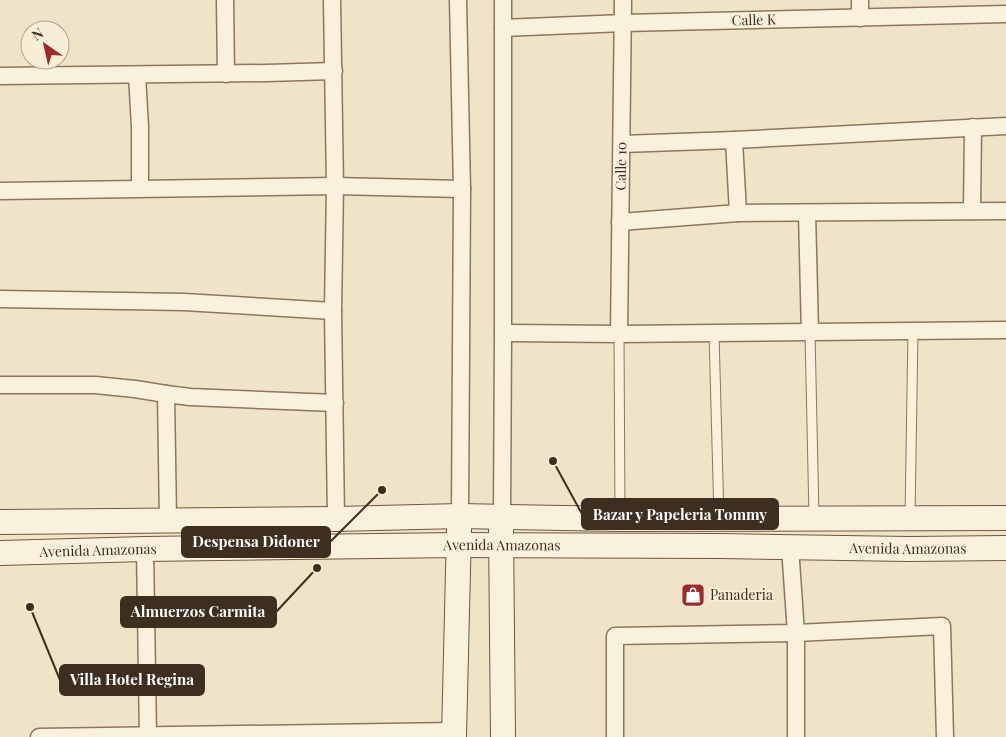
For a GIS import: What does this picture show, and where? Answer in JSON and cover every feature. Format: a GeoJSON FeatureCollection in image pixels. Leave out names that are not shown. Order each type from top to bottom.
{"type":"FeatureCollection","features":[{"type":"Feature","properties":{"kind":"street"},"geometry":{"type":"LineString","coordinates":[[225,0],[226,74]]}},
{"type":"Feature","properties":{"kind":"street"},"geometry":{"type":"LineString","coordinates":[[332,0],[335,186],[333,311],[336,519]]}},
{"type":"Feature","properties":{"kind":"street"},"geometry":{"type":"LineString","coordinates":[[39,737],[454,734],[460,516],[462,189],[458,0]]}},
{"type":"Feature","properties":{"kind":"street"},"geometry":{"type":"LineString","coordinates":[[502,0],[503,333],[501,545],[503,737]]}},
{"type":"Feature","properties":{"kind":"street","name":"Calle 10"},"geometry":{"type":"LineString","coordinates":[[619,334],[623,0]]}},
{"type":"Feature","properties":{"kind":"street"},"geometry":{"type":"LineString","coordinates":[[860,0],[860,18]]}},
{"type":"Feature","properties":{"kind":"street","name":"Calle K"},"geometry":{"type":"LineString","coordinates":[[503,28],[624,23],[1006,14]]}},
{"type":"Feature","properties":{"kind":"street"},"geometry":{"type":"LineString","coordinates":[[0,76],[334,71]]}},
{"type":"Feature","properties":{"kind":"street"},"geometry":{"type":"LineString","coordinates":[[137,75],[140,127],[140,188]]}},
{"type":"Feature","properties":{"kind":"street"},"geometry":{"type":"LineString","coordinates":[[622,144],[1006,126]]}},
{"type":"Feature","properties":{"kind":"street"},"geometry":{"type":"LineString","coordinates":[[972,211],[973,128]]}},
{"type":"Feature","properties":{"kind":"street"},"geometry":{"type":"LineString","coordinates":[[734,140],[738,213]]}},
{"type":"Feature","properties":{"kind":"street"},"geometry":{"type":"LineString","coordinates":[[0,191],[335,186],[462,189]]}},
{"type":"Feature","properties":{"kind":"street"},"geometry":{"type":"LineString","coordinates":[[620,222],[738,213],[1006,211]]}},
{"type":"Feature","properties":{"kind":"street"},"geometry":{"type":"LineString","coordinates":[[807,213],[810,333]]}},
{"type":"Feature","properties":{"kind":"street"},"geometry":{"type":"LineString","coordinates":[[0,299],[184,302],[333,311]]}},
{"type":"Feature","properties":{"kind":"street"},"geometry":{"type":"LineString","coordinates":[[503,333],[810,333],[1006,330]]}},
{"type":"Feature","properties":{"kind":"street"},"geometry":{"type":"LineString","coordinates":[[0,385],[95,385],[190,397],[335,404]]}},
{"type":"Feature","properties":{"kind":"street"},"geometry":{"type":"LineString","coordinates":[[166,394],[168,520]]}},
{"type":"Feature","properties":{"kind":"street","name":"Avenida Amazonas"},"geometry":{"type":"LineString","coordinates":[[0,522],[460,516],[620,519],[1006,518]]}},
{"type":"Feature","properties":{"kind":"street","name":"Avenida Amazonas"},"geometry":{"type":"LineString","coordinates":[[0,553],[458,545],[790,547],[909,550],[1006,548]]}},
{"type":"Feature","properties":{"kind":"street"},"geometry":{"type":"LineString","coordinates":[[790,547],[796,633],[796,737]]}},
{"type":"Feature","properties":{"kind":"street"},"geometry":{"type":"LineString","coordinates":[[145,549],[148,736]]}},
{"type":"Feature","properties":{"kind":"street"},"geometry":{"type":"LineString","coordinates":[[615,737],[615,636],[796,633],[942,626],[945,737]]}},
{"type":"Feature","properties":{"kind":"lane"},"geometry":{"type":"LineString","coordinates":[[910,518],[913,330]]}},
{"type":"Feature","properties":{"kind":"lane"},"geometry":{"type":"LineString","coordinates":[[714,333],[719,518]]}},
{"type":"Feature","properties":{"kind":"lane"},"geometry":{"type":"LineString","coordinates":[[810,333],[814,518]]}},
{"type":"Feature","properties":{"kind":"lane"},"geometry":{"type":"LineString","coordinates":[[619,334],[620,519]]}},
{"type":"Feature","properties":{"kind":"place","name":"Bazar y Papeleria Tommy"},"geometry":{"type":"Point","coordinates":[553,461]}},
{"type":"Feature","properties":{"kind":"place","name":"Despensa Didoner"},"geometry":{"type":"Point","coordinates":[382,490]}},
{"type":"Feature","properties":{"kind":"place","name":"Almuerzos Carmita"},"geometry":{"type":"Point","coordinates":[317,568]}},
{"type":"Feature","properties":{"kind":"place","name":"Panaderia"},"geometry":{"type":"Point","coordinates":[693,595]}},
{"type":"Feature","properties":{"kind":"place","name":"Villa Hotel Regina"},"geometry":{"type":"Point","coordinates":[30,607]}}]}
